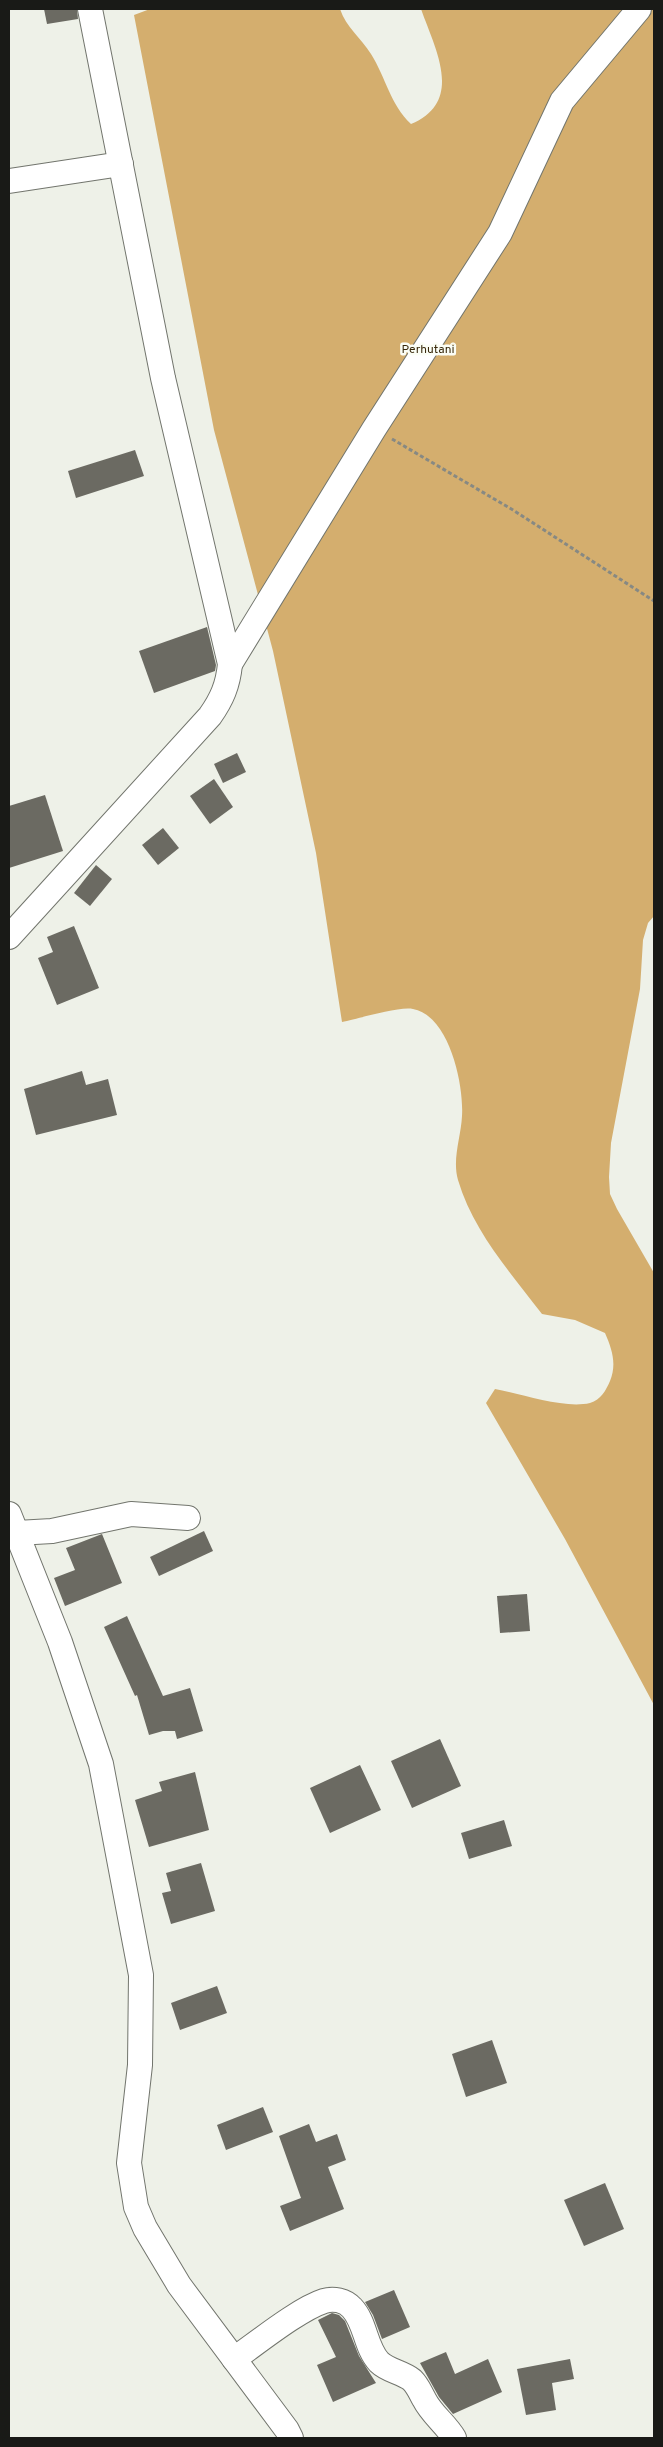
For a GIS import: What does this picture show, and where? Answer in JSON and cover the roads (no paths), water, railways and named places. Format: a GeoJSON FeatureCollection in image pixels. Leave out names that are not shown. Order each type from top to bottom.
{"type":"FeatureCollection","features":[{"type":"Feature","properties":{"kind":"street"},"geometry":{"type":"LineString","coordinates":[[9,937],[210,716],[220,702],[228,683],[230,664],[163,378],[90,9]]}},
{"type":"Feature","properties":{"kind":"street"},"geometry":{"type":"LineString","coordinates":[[230,664],[374,429],[500,233],[562,101],[639,9]]}},
{"type":"Feature","properties":{"kind":"street"},"geometry":{"type":"LineString","coordinates":[[9,181],[121,164]]}},
{"type":"Feature","properties":{"kind":"street"},"geometry":{"type":"LineString","coordinates":[[13,1524],[52,1531],[131,1514],[188,1518]]}},
{"type":"Feature","properties":{"kind":"street"},"geometry":{"type":"LineString","coordinates":[[13,1524],[60,1642],[101,1764],[141,1975],[140,2065],[129,2163],[136,2207],[157,2250],[179,2285],[291,2438]]}},
{"type":"Feature","properties":{"kind":"street"},"geometry":{"type":"LineString","coordinates":[[234,2359],[309,2308],[325,2301],[346,2302],[356,2315],[373,2355],[381,2364],[411,2380],[418,2387],[432,2413],[454,2438]]}},
{"type":"Feature","properties":{"kind":"park label","name":"Perhutani"},"geometry":{"type":"Point","coordinates":[428,349]}}]}
